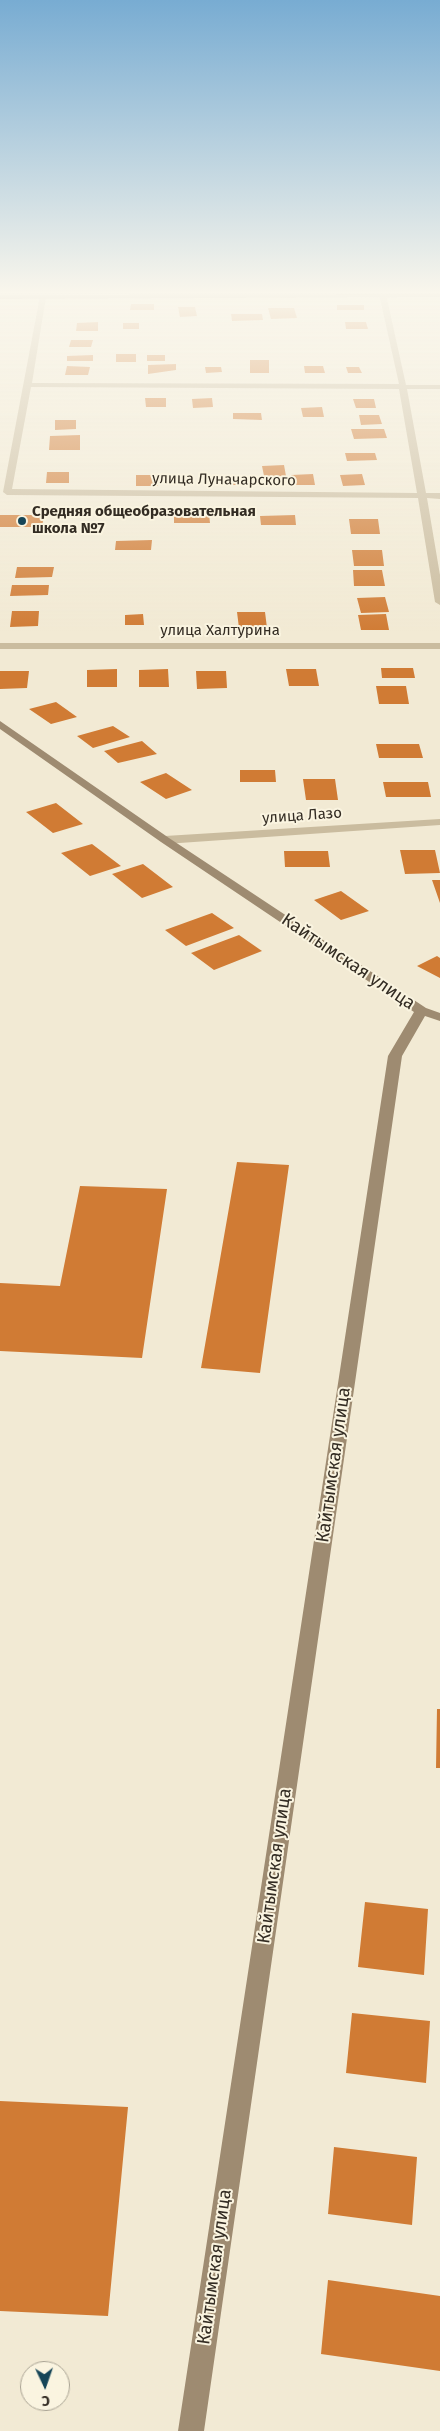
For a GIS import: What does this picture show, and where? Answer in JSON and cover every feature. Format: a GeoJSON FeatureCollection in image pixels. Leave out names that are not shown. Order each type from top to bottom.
{"type":"FeatureCollection","features":[{"type":"Feature","properties":{"kind":"street","name":"улица Луначарского"},"geometry":{"type":"LineString","coordinates":[[24,407],[7,492],[440,496]]}},
{"type":"Feature","properties":{"kind":"street"},"geometry":{"type":"LineString","coordinates":[[406,407],[440,602]]}},
{"type":"Feature","properties":{"kind":"street","name":"улица Халтурина"},"geometry":{"type":"LineString","coordinates":[[0,646],[440,646]]}},
{"type":"Feature","properties":{"kind":"street","name":"Кайтымская улица"},"geometry":{"type":"LineString","coordinates":[[0,724],[165,840],[422,1011],[395,1056],[191,2431]]}},
{"type":"Feature","properties":{"kind":"street","name":"улица Лазо"},"geometry":{"type":"LineString","coordinates":[[165,840],[440,822]]}},
{"type":"Feature","properties":{"kind":"street"},"geometry":{"type":"LineString","coordinates":[[422,1011],[440,1017]]}},
{"type":"Feature","properties":{"kind":"building"},"geometry":{"type":"Polygon","coordinates":[[[322,407],[324,417],[303,417],[301,408],[322,407]]]}},
{"type":"Feature","properties":{"kind":"building"},"geometry":{"type":"Polygon","coordinates":[[[233,413],[261,413],[262,420],[233,419],[233,413]]]}},
{"type":"Feature","properties":{"kind":"building"},"geometry":{"type":"Polygon","coordinates":[[[359,415],[379,415],[382,424],[361,425],[359,415]]]}},
{"type":"Feature","properties":{"kind":"building"},"geometry":{"type":"Polygon","coordinates":[[[55,420],[76,420],[76,429],[55,430],[55,420]]]}},
{"type":"Feature","properties":{"kind":"building"},"geometry":{"type":"Polygon","coordinates":[[[351,429],[384,429],[387,438],[354,439],[351,429]]]}},
{"type":"Feature","properties":{"kind":"building"},"geometry":{"type":"Polygon","coordinates":[[[80,435],[80,450],[49,450],[50,436],[80,435]]]}},
{"type":"Feature","properties":{"kind":"building"},"geometry":{"type":"Polygon","coordinates":[[[345,453],[375,453],[377,460],[347,461],[345,453]]]}},
{"type":"Feature","properties":{"kind":"building"},"geometry":{"type":"Polygon","coordinates":[[[284,465],[286,476],[264,476],[262,466],[284,465]]]}},
{"type":"Feature","properties":{"kind":"building"},"geometry":{"type":"Polygon","coordinates":[[[47,472],[69,472],[69,483],[46,483],[47,472]]]}},
{"type":"Feature","properties":{"kind":"building"},"geometry":{"type":"Polygon","coordinates":[[[313,474],[315,485],[293,485],[291,475],[313,474]]]}},
{"type":"Feature","properties":{"kind":"building"},"geometry":{"type":"Polygon","coordinates":[[[362,474],[365,485],[343,486],[340,475],[362,474]]]}},
{"type":"Feature","properties":{"kind":"building"},"geometry":{"type":"Polygon","coordinates":[[[136,475],[158,475],[158,486],[136,486],[136,475]]]}},
{"type":"Feature","properties":{"kind":"building"},"geometry":{"type":"Polygon","coordinates":[[[215,477],[246,477],[247,485],[216,485],[215,477]]]}},
{"type":"Feature","properties":{"kind":"building"},"geometry":{"type":"Polygon","coordinates":[[[174,514],[209,514],[210,523],[174,523],[174,514]]]}},
{"type":"Feature","properties":{"kind":"building","name":"Средняя общеобразовательная школа №7"},"geometry":{"type":"Polygon","coordinates":[[[0,515],[44,515],[42,527],[0,527],[0,515]]]}},
{"type":"Feature","properties":{"kind":"building"},"geometry":{"type":"Polygon","coordinates":[[[295,515],[296,525],[261,525],[260,516],[295,515]]]}},
{"type":"Feature","properties":{"kind":"building"},"geometry":{"type":"Polygon","coordinates":[[[349,519],[378,519],[380,534],[351,534],[349,519]]]}},
{"type":"Feature","properties":{"kind":"building"},"geometry":{"type":"Polygon","coordinates":[[[152,540],[151,550],[115,550],[116,541],[152,540]]]}},
{"type":"Feature","properties":{"kind":"building"},"geometry":{"type":"Polygon","coordinates":[[[352,550],[382,550],[384,566],[354,566],[352,550]]]}},
{"type":"Feature","properties":{"kind":"building"},"geometry":{"type":"Polygon","coordinates":[[[17,567],[54,567],[52,577],[15,578],[17,567]]]}},
{"type":"Feature","properties":{"kind":"building"},"geometry":{"type":"Polygon","coordinates":[[[353,570],[382,570],[385,586],[354,586],[353,570]]]}},
{"type":"Feature","properties":{"kind":"building"},"geometry":{"type":"Polygon","coordinates":[[[12,585],[49,585],[48,595],[10,596],[12,585]]]}},
{"type":"Feature","properties":{"kind":"building"},"geometry":{"type":"Polygon","coordinates":[[[385,597],[389,612],[361,613],[357,598],[385,597]]]}},
{"type":"Feature","properties":{"kind":"building"},"geometry":{"type":"Polygon","coordinates":[[[12,611],[39,611],[38,626],[10,627],[12,611]]]}},
{"type":"Feature","properties":{"kind":"building"},"geometry":{"type":"Polygon","coordinates":[[[237,612],[265,612],[267,628],[239,628],[237,612]]]}},
{"type":"Feature","properties":{"kind":"building"},"geometry":{"type":"Polygon","coordinates":[[[143,614],[144,625],[125,625],[125,615],[143,614]]]}},
{"type":"Feature","properties":{"kind":"building"},"geometry":{"type":"Polygon","coordinates":[[[386,614],[389,630],[361,630],[358,615],[386,614]]]}},
{"type":"Feature","properties":{"kind":"building"},"geometry":{"type":"Polygon","coordinates":[[[381,668],[413,668],[415,678],[382,678],[381,668]]]}},
{"type":"Feature","properties":{"kind":"building"},"geometry":{"type":"Polygon","coordinates":[[[117,669],[117,687],[87,687],[87,670],[117,669]]]}},
{"type":"Feature","properties":{"kind":"building"},"geometry":{"type":"Polygon","coordinates":[[[168,669],[169,687],[139,687],[139,670],[168,669]]]}},
{"type":"Feature","properties":{"kind":"building"},"geometry":{"type":"Polygon","coordinates":[[[286,669],[316,669],[319,686],[289,686],[286,669]]]}},
{"type":"Feature","properties":{"kind":"building"},"geometry":{"type":"Polygon","coordinates":[[[0,671],[29,671],[27,688],[0,689],[0,671]]]}},
{"type":"Feature","properties":{"kind":"building"},"geometry":{"type":"Polygon","coordinates":[[[196,671],[226,671],[227,688],[197,689],[196,671]]]}},
{"type":"Feature","properties":{"kind":"building"},"geometry":{"type":"Polygon","coordinates":[[[376,686],[406,686],[409,704],[379,704],[376,686]]]}},
{"type":"Feature","properties":{"kind":"building"},"geometry":{"type":"Polygon","coordinates":[[[56,702],[77,717],[51,724],[29,709],[56,702]]]}},
{"type":"Feature","properties":{"kind":"building"},"geometry":{"type":"Polygon","coordinates":[[[113,726],[130,737],[93,748],[77,736],[113,726]]]}},
{"type":"Feature","properties":{"kind":"building"},"geometry":{"type":"Polygon","coordinates":[[[142,741],[157,754],[118,763],[104,751],[142,741]]]}},
{"type":"Feature","properties":{"kind":"building"},"geometry":{"type":"Polygon","coordinates":[[[376,744],[419,744],[423,758],[379,758],[376,744]]]}},
{"type":"Feature","properties":{"kind":"building"},"geometry":{"type":"Polygon","coordinates":[[[240,770],[275,770],[276,782],[240,782],[240,770]]]}},
{"type":"Feature","properties":{"kind":"building"},"geometry":{"type":"Polygon","coordinates":[[[166,773],[192,790],[166,799],[140,782],[166,773]]]}},
{"type":"Feature","properties":{"kind":"building"},"geometry":{"type":"Polygon","coordinates":[[[303,779],[335,779],[338,800],[306,800],[303,779]]]}},
{"type":"Feature","properties":{"kind":"building"},"geometry":{"type":"Polygon","coordinates":[[[383,782],[428,782],[431,797],[386,797],[383,782]]]}},
{"type":"Feature","properties":{"kind":"building"},"geometry":{"type":"Polygon","coordinates":[[[56,803],[83,824],[53,833],[26,812],[56,803]]]}},
{"type":"Feature","properties":{"kind":"building"},"geometry":{"type":"Polygon","coordinates":[[[92,844],[121,866],[90,876],[61,853],[92,844]]]}},
{"type":"Feature","properties":{"kind":"building"},"geometry":{"type":"Polygon","coordinates":[[[400,850],[435,850],[440,873],[405,874],[400,850]]]}},
{"type":"Feature","properties":{"kind":"building"},"geometry":{"type":"Polygon","coordinates":[[[284,851],[328,851],[330,867],[285,867],[284,851]]]}},
{"type":"Feature","properties":{"kind":"building"},"geometry":{"type":"Polygon","coordinates":[[[143,864],[173,887],[142,898],[112,874],[143,864]]]}},
{"type":"Feature","properties":{"kind":"building"},"geometry":{"type":"Polygon","coordinates":[[[432,880],[440,880],[440,903],[432,880]]]}},
{"type":"Feature","properties":{"kind":"building"},"geometry":{"type":"Polygon","coordinates":[[[341,891],[369,911],[341,920],[314,900],[341,891]]]}},
{"type":"Feature","properties":{"kind":"building"},"geometry":{"type":"Polygon","coordinates":[[[212,913],[234,928],[186,946],[165,930],[212,913]]]}},
{"type":"Feature","properties":{"kind":"building"},"geometry":{"type":"Polygon","coordinates":[[[239,935],[262,951],[214,970],[191,953],[239,935]]]}},
{"type":"Feature","properties":{"kind":"building"},"geometry":{"type":"Polygon","coordinates":[[[437,956],[440,958],[440,978],[417,966],[437,956]]]}},
{"type":"Feature","properties":{"kind":"building"},"geometry":{"type":"Polygon","coordinates":[[[237,1162],[289,1165],[260,1373],[201,1368],[237,1162]]]}},
{"type":"Feature","properties":{"kind":"building"},"geometry":{"type":"Polygon","coordinates":[[[80,1186],[167,1189],[142,1358],[0,1351],[0,1283],[60,1286],[80,1186]]]}},
{"type":"Feature","properties":{"kind":"building"},"geometry":{"type":"Polygon","coordinates":[[[437,1709],[440,1709],[440,1768],[436,1768],[437,1709]]]}},
{"type":"Feature","properties":{"kind":"building"},"geometry":{"type":"Polygon","coordinates":[[[365,1902],[428,1909],[424,1975],[358,1967],[365,1902]]]}},
{"type":"Feature","properties":{"kind":"building"},"geometry":{"type":"Polygon","coordinates":[[[352,2013],[430,2021],[426,2083],[346,2073],[352,2013]]]}},
{"type":"Feature","properties":{"kind":"building"},"geometry":{"type":"Polygon","coordinates":[[[0,2101],[128,2107],[108,2316],[0,2311],[0,2101]]]}},
{"type":"Feature","properties":{"kind":"building"},"geometry":{"type":"Polygon","coordinates":[[[334,2147],[417,2157],[412,2225],[328,2214],[334,2147]]]}},
{"type":"Feature","properties":{"kind":"building"},"geometry":{"type":"Polygon","coordinates":[[[328,2280],[440,2296],[440,2371],[321,2354],[328,2280]]]}},
{"type":"Feature","properties":{"kind":"place","name":"Средняя общеобразовательная школа №7"},"geometry":{"type":"Point","coordinates":[22,521]}}]}
